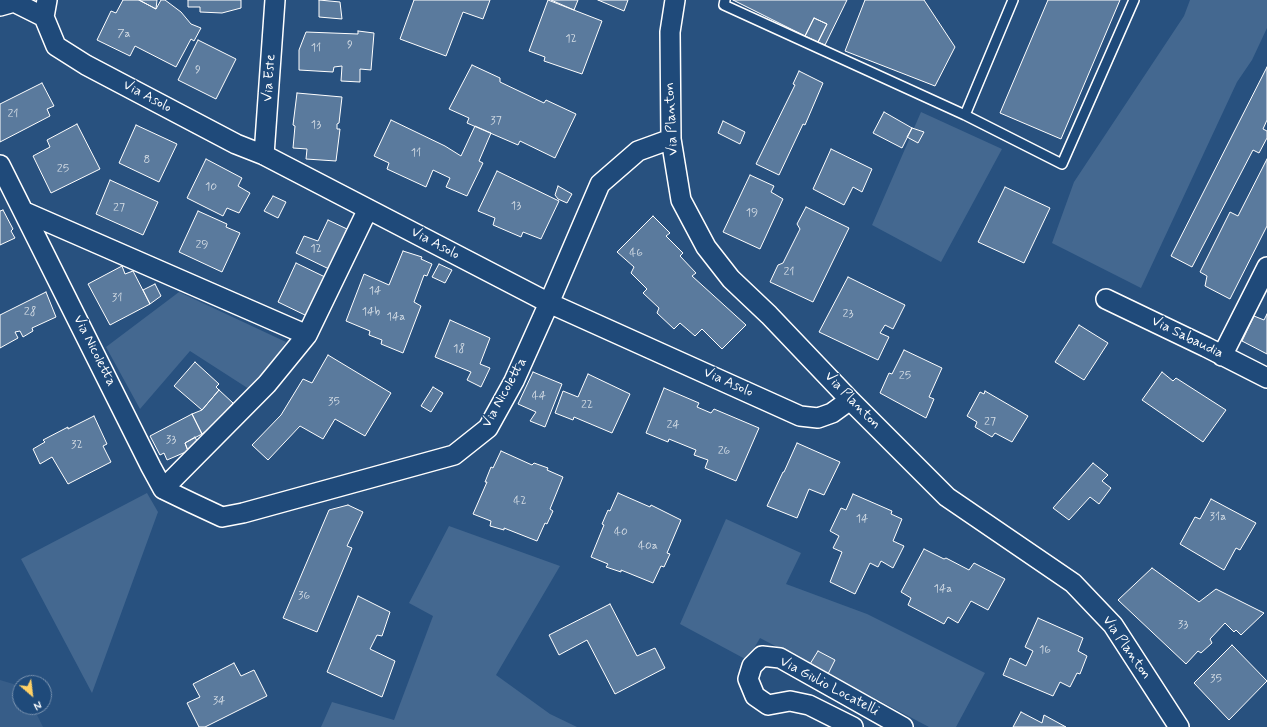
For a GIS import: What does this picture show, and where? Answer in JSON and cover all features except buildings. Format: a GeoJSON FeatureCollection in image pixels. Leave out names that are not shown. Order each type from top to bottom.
{"type":"FeatureCollection","features":[{"type":"Feature","properties":{"kind":"street","name":"Via Este"},"geometry":{"type":"LineString","coordinates":[[264,155],[275,0]]}},
{"type":"Feature","properties":{"kind":"street","name":"Via Planton"},"geometry":{"type":"LineString","coordinates":[[675,0],[670,32],[670,139],[681,200],[706,247],[731,279],[947,497],[1073,583],[1113,625],[1179,727]]}},
{"type":"Feature","properties":{"kind":"street","name":"Via Asolo"},"geometry":{"type":"LineString","coordinates":[[0,6],[14,2],[46,9],[56,46],[86,65],[229,140],[264,155],[368,208],[549,303],[800,416],[818,418],[832,413],[850,400]]}},
{"type":"Feature","properties":{"kind":"street","name":"Via Nicoletta"},"geometry":{"type":"LineString","coordinates":[[0,165],[25,212],[163,489],[222,517],[243,513],[454,455],[488,428],[514,381],[600,184],[638,151],[670,139]]}},
{"type":"Feature","properties":{"kind":"street"},"geometry":{"type":"LineString","coordinates":[[163,489],[267,384],[307,335],[368,208]]}},
{"type":"Feature","properties":{"kind":"street"},"geometry":{"type":"LineString","coordinates":[[25,212],[307,335]]}},
{"type":"Feature","properties":{"kind":"street"},"geometry":{"type":"LineString","coordinates":[[1222,356],[1267,268]]}},
{"type":"Feature","properties":{"kind":"street","name":"Via Sabaudia"},"geometry":{"type":"LineString","coordinates":[[1106,299],[1267,378]]}},
{"type":"Feature","properties":{"kind":"street","name":"Via Giulio Locatelli"},"geometry":{"type":"LineString","coordinates":[[853,727],[809,705],[790,701],[768,705],[754,696],[748,679],[752,666],[762,656],[780,658],[903,727]]}},
{"type":"Feature","properties":{"kind":"lane"},"geometry":{"type":"LineString","coordinates":[[725,0],[724,5],[965,115],[1062,164],[1134,0]]}},
{"type":"Feature","properties":{"kind":"lane"},"geometry":{"type":"LineString","coordinates":[[965,115],[1013,0]]}},
{"type":"Feature","properties":{"kind":"shaded area"},"geometry":{"type":"Polygon","coordinates":[[[1190,0],[1267,0],[1267,28],[1252,60],[1237,82],[1141,288],[1052,243],[1074,182],[1184,16],[1190,0]]]}},
{"type":"Feature","properties":{"kind":"shaded area"},"geometry":{"type":"Polygon","coordinates":[[[921,112],[1002,149],[941,262],[872,225],[921,112]]]}},
{"type":"Feature","properties":{"kind":"shaded area"},"geometry":{"type":"Polygon","coordinates":[[[179,292],[286,342],[260,380],[249,389],[190,351],[140,409],[106,347],[179,292]]]}},
{"type":"Feature","properties":{"kind":"shaded area"},"geometry":{"type":"Polygon","coordinates":[[[147,493],[158,512],[92,693],[21,559],[147,493]]]}},
{"type":"Feature","properties":{"kind":"shaded area"},"geometry":{"type":"Polygon","coordinates":[[[726,519],[801,553],[786,584],[867,614],[985,673],[956,727],[929,727],[760,638],[747,660],[680,624],[726,519]]]}},
{"type":"Feature","properties":{"kind":"shaded area"},"geometry":{"type":"Polygon","coordinates":[[[449,526],[560,566],[496,675],[550,714],[577,727],[321,727],[332,702],[394,720],[433,616],[409,603],[449,526]]]}},
{"type":"Feature","properties":{"kind":"shaded area"},"geometry":{"type":"Polygon","coordinates":[[[0,680],[12,684],[12,715],[37,715],[43,727],[0,727],[0,680]]]}}]}
